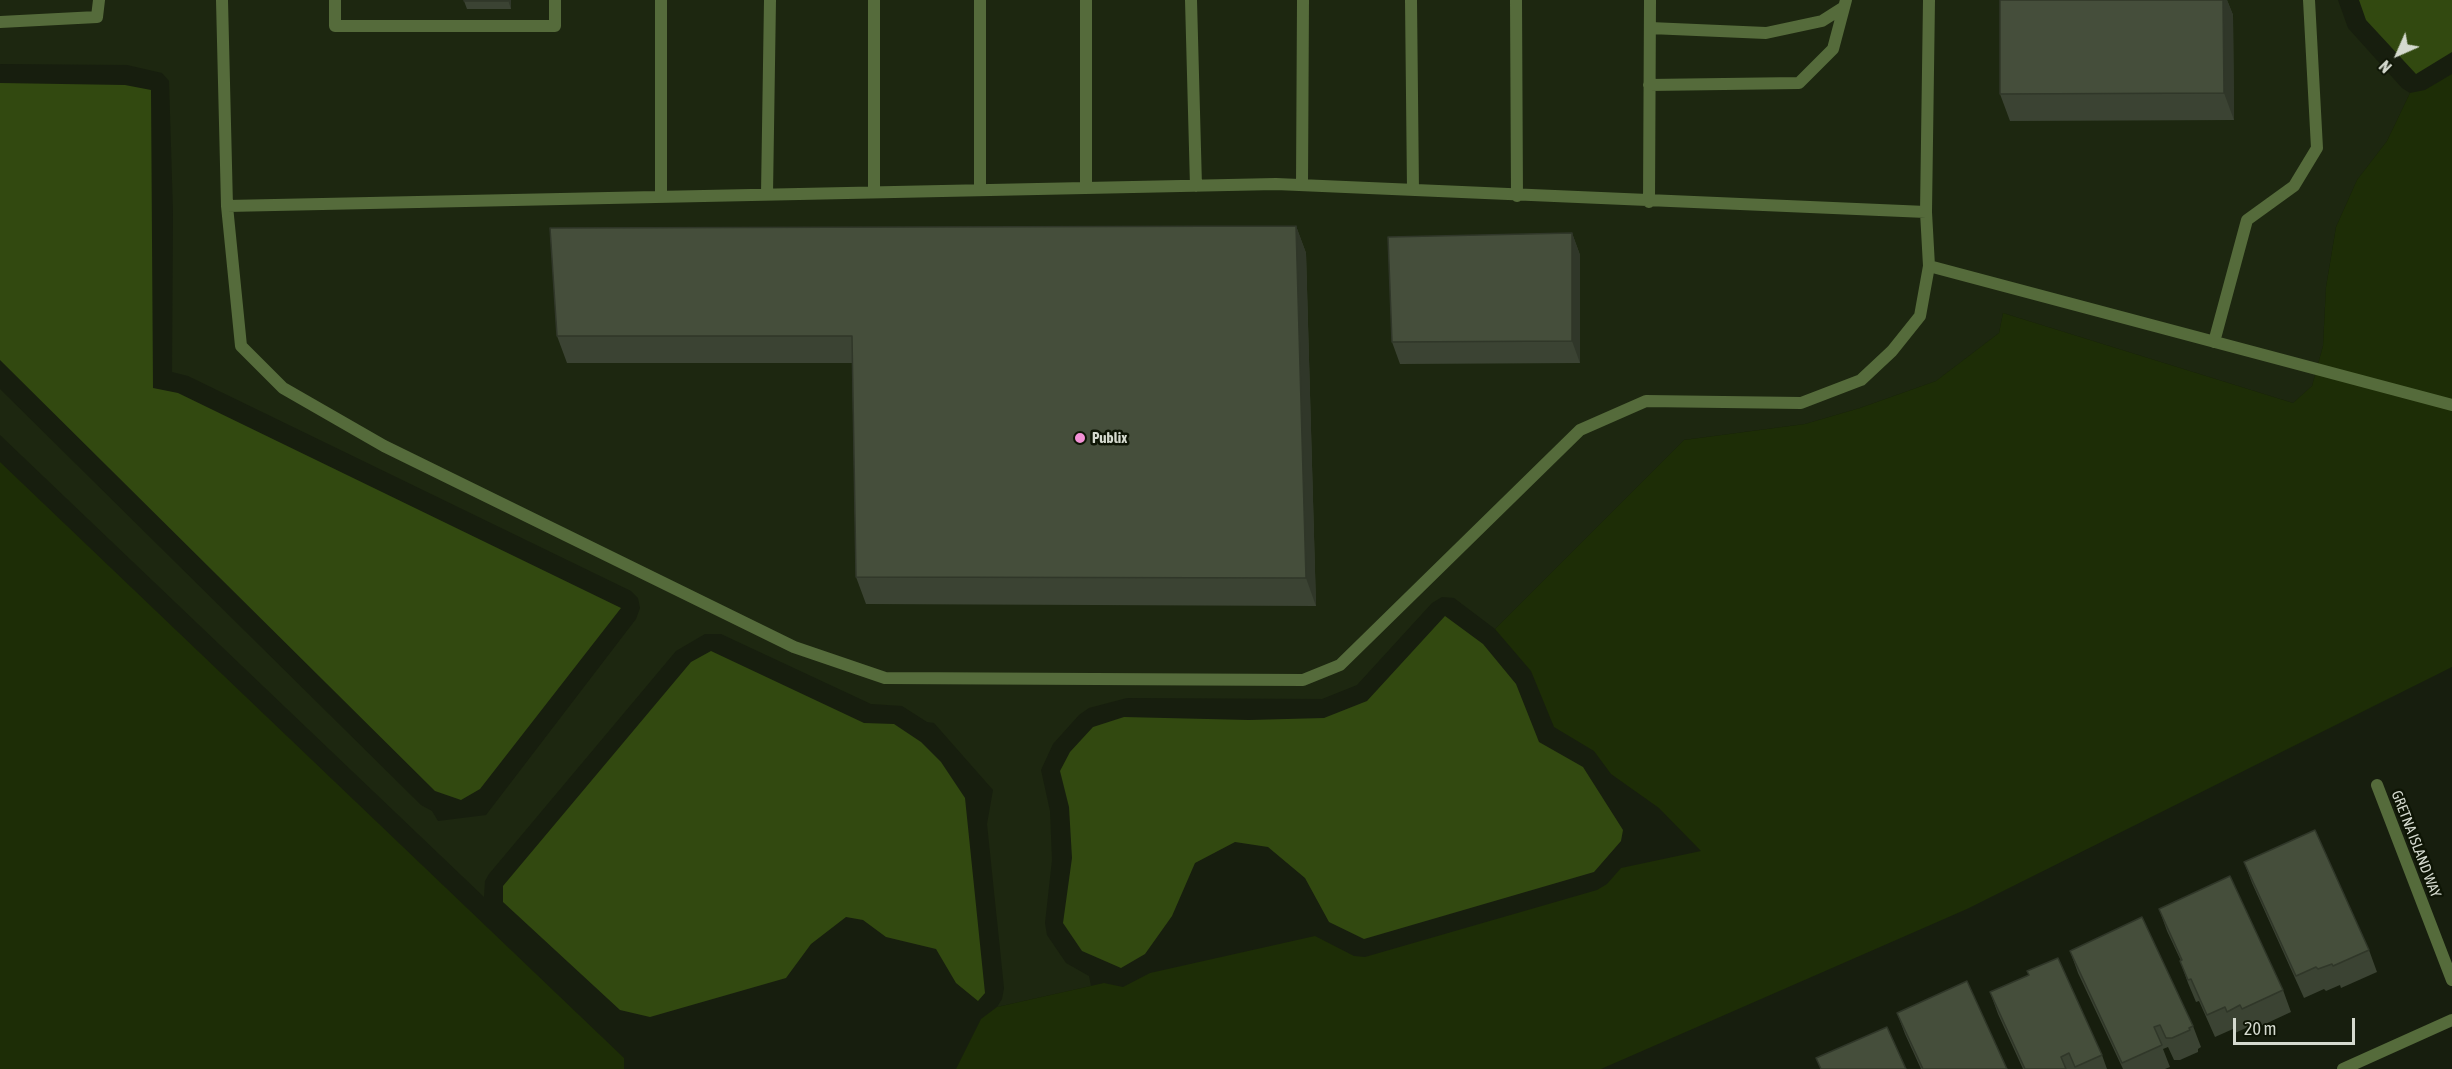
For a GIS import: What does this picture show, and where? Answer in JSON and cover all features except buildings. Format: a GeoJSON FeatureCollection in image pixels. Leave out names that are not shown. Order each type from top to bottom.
{"type":"FeatureCollection","features":[{"type":"Feature","properties":{"kind":"street"},"geometry":{"type":"LineString","coordinates":[[0,22],[97,17],[99,0]]}},
{"type":"Feature","properties":{"kind":"street"},"geometry":{"type":"LineString","coordinates":[[222,0],[227,206],[240,346],[283,388],[384,446],[794,647],[885,678],[1303,680],[1340,665],[1580,430],[1646,401],[1801,402],[1862,380],[1892,351],[1920,316],[1929,266],[1926,212],[1929,0]]}},
{"type":"Feature","properties":{"kind":"street"},"geometry":{"type":"LineString","coordinates":[[335,0],[335,26],[555,26],[555,0]]}},
{"type":"Feature","properties":{"kind":"street"},"geometry":{"type":"LineString","coordinates":[[661,0],[661,196]]}},
{"type":"Feature","properties":{"kind":"street"},"geometry":{"type":"LineString","coordinates":[[767,194],[770,0]]}},
{"type":"Feature","properties":{"kind":"street"},"geometry":{"type":"LineString","coordinates":[[874,0],[874,192]]}},
{"type":"Feature","properties":{"kind":"street"},"geometry":{"type":"LineString","coordinates":[[980,0],[980,190]]}},
{"type":"Feature","properties":{"kind":"street"},"geometry":{"type":"LineString","coordinates":[[1086,0],[1086,188]]}},
{"type":"Feature","properties":{"kind":"street"},"geometry":{"type":"LineString","coordinates":[[1191,0],[1196,186]]}},
{"type":"Feature","properties":{"kind":"street"},"geometry":{"type":"LineString","coordinates":[[1302,185],[1303,0]]}},
{"type":"Feature","properties":{"kind":"street"},"geometry":{"type":"LineString","coordinates":[[1411,0],[1413,190]]}},
{"type":"Feature","properties":{"kind":"street"},"geometry":{"type":"LineString","coordinates":[[1516,0],[1517,196]]}},
{"type":"Feature","properties":{"kind":"street"},"geometry":{"type":"LineString","coordinates":[[1649,202],[1650,0]]}},
{"type":"Feature","properties":{"kind":"street"},"geometry":{"type":"LineString","coordinates":[[2214,342],[2247,220],[2294,186],[2317,148],[2309,0]]}},
{"type":"Feature","properties":{"kind":"street"},"geometry":{"type":"LineString","coordinates":[[1650,28],[1766,33],[1822,21],[1845,4]]}},
{"type":"Feature","properties":{"kind":"street"},"geometry":{"type":"LineString","coordinates":[[1649,85],[1799,83],[1833,49],[1845,4]]}},
{"type":"Feature","properties":{"kind":"street"},"geometry":{"type":"LineString","coordinates":[[227,206],[1302,185],[1649,202],[1926,212]]}},
{"type":"Feature","properties":{"kind":"street"},"geometry":{"type":"LineString","coordinates":[[1929,266],[2452,405]]}},
{"type":"Feature","properties":{"kind":"street","name":"GRETNA ISLAND WAY"},"geometry":{"type":"LineString","coordinates":[[2377,785],[2452,980]]}},
{"type":"Feature","properties":{"kind":"street"},"geometry":{"type":"LineString","coordinates":[[2343,1069],[2452,1020]]}},
{"type":"Feature","properties":{"kind":"shaded area"},"geometry":{"type":"Polygon","coordinates":[[[0,0],[2338,0],[2348,28],[2402,88],[2410,93],[2387,141],[2357,180],[2336,227],[2326,287],[2323,346],[2312,386],[2293,403],[2003,313],[1999,333],[1936,381],[1860,408],[1805,424],[1684,440],[1495,629],[1454,598],[1442,597],[1432,603],[1357,685],[1322,699],[1127,698],[1089,708],[1079,715],[1053,744],[1041,770],[1050,811],[1052,860],[1045,923],[1047,935],[1066,963],[1089,976],[1091,986],[997,1007],[1002,999],[1004,988],[987,824],[993,790],[934,723],[927,722],[902,706],[871,704],[721,634],[705,634],[676,651],[489,874],[485,881],[484,897],[0,435],[0,389],[421,805],[432,811],[438,821],[486,815],[636,619],[640,608],[638,598],[631,591],[188,376],[172,372],[173,212],[169,81],[162,73],[127,65],[0,64],[0,0]]]}},
{"type":"Feature","properties":{"kind":"shaded area"},"geometry":{"type":"Polygon","coordinates":[[[2359,0],[2452,0],[2452,52],[2416,74],[2366,20],[2359,0]]]}},
{"type":"Feature","properties":{"kind":"shaded area"},"geometry":{"type":"Polygon","coordinates":[[[2452,74],[2452,667],[1967,909],[1601,1069],[956,1069],[981,1019],[997,1007],[1104,983],[1123,987],[1150,973],[1315,936],[1354,956],[1365,957],[1597,890],[1607,884],[1621,868],[1701,851],[1659,808],[1611,774],[1594,751],[1554,727],[1531,671],[1495,629],[1684,440],[1805,424],[1860,408],[1936,381],[1999,333],[2003,313],[2293,403],[2312,386],[2323,346],[2326,287],[2336,227],[2357,180],[2387,141],[2410,93],[2425,90],[2452,74]]]}},
{"type":"Feature","properties":{"kind":"shaded area"},"geometry":{"type":"Polygon","coordinates":[[[0,83],[125,85],[151,90],[153,388],[178,393],[621,608],[480,789],[461,800],[435,791],[0,360],[0,83]]]}},
{"type":"Feature","properties":{"kind":"shaded area"},"geometry":{"type":"Polygon","coordinates":[[[0,462],[624,1058],[624,1069],[0,1069],[0,462]]]}},
{"type":"Feature","properties":{"kind":"shaded area"},"geometry":{"type":"Polygon","coordinates":[[[1445,616],[1483,644],[1516,684],[1539,742],[1583,767],[1623,830],[1621,841],[1594,872],[1364,939],[1329,922],[1305,878],[1268,847],[1235,842],[1195,863],[1172,916],[1145,954],[1121,968],[1082,951],[1063,923],[1072,858],[1069,807],[1060,771],[1070,752],[1093,727],[1124,717],[1249,720],[1324,718],[1367,701],[1445,616]]]}},
{"type":"Feature","properties":{"kind":"shaded area"},"geometry":{"type":"Polygon","coordinates":[[[711,651],[864,723],[894,724],[921,742],[941,762],[965,798],[985,993],[978,1001],[956,983],[936,949],[886,937],[863,920],[846,917],[811,944],[786,978],[650,1017],[620,1010],[503,902],[503,886],[691,662],[711,651]]]}},
{"type":"Feature","properties":{"kind":"place","name":"Publix"},"geometry":{"type":"Point","coordinates":[1080,438]}}]}
